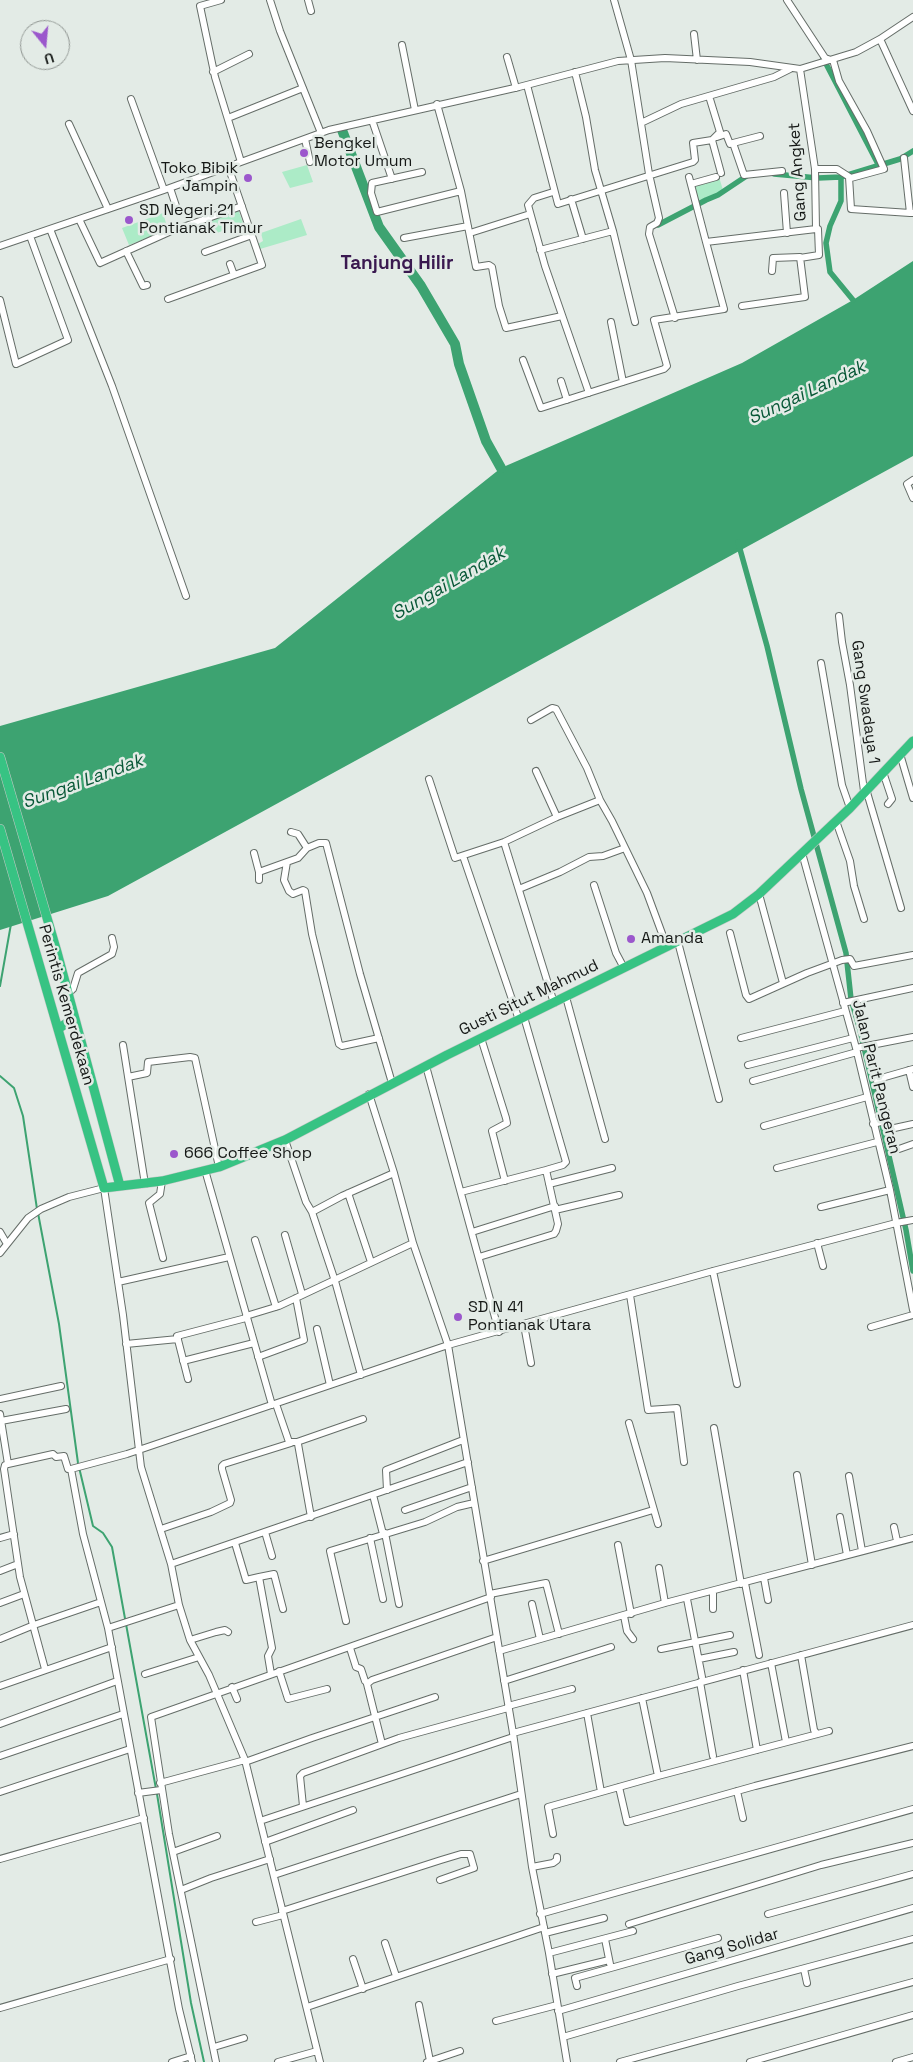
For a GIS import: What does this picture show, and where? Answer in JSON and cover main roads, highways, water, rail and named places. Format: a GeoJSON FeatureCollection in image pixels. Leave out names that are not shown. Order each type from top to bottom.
{"type":"FeatureCollection","features":[{"type":"Feature","properties":{"kind":"highway","name":"Gusti Situt Mahmud"},"geometry":{"type":"LineString","coordinates":[[104,1188],[162,1181],[219,1167],[285,1140],[369,1094],[733,914],[759,894],[850,808],[913,741]]}},
{"type":"Feature","properties":{"kind":"highway"},"geometry":{"type":"LineString","coordinates":[[0,756],[68,994],[120,1186]]}},
{"type":"Feature","properties":{"kind":"highway","name":"Perintis Kemerdekaan"},"geometry":{"type":"LineString","coordinates":[[0,829],[104,1188]]}},
{"type":"Feature","properties":{"kind":"highway"},"geometry":{"type":"LineString","coordinates":[[58,1029],[74,1018]]}},
{"type":"Feature","properties":{"kind":"water","name":"Sungai Landak"},"geometry":{"type":"Polygon","coordinates":[[[913,261],[913,456],[108,896],[0,930],[0,726],[275,648],[501,468],[742,363],[853,300],[913,261]]]}},
{"type":"Feature","properties":{"kind":"waterway"},"geometry":{"type":"LineString","coordinates":[[823,58],[879,166]]}},
{"type":"Feature","properties":{"kind":"waterway"},"geometry":{"type":"LineString","coordinates":[[342,130],[379,227],[421,286],[455,344],[459,364],[486,441],[501,468]]}},
{"type":"Feature","properties":{"kind":"waterway"},"geometry":{"type":"LineString","coordinates":[[774,174],[818,178],[841,177],[900,159],[913,151]]}},
{"type":"Feature","properties":{"kind":"waterway"},"geometry":{"type":"LineString","coordinates":[[658,225],[718,195],[748,175]]}},
{"type":"Feature","properties":{"kind":"waterway"},"geometry":{"type":"LineString","coordinates":[[841,177],[841,201],[830,226],[826,243],[830,272],[853,300]]}},
{"type":"Feature","properties":{"kind":"waterway"},"geometry":{"type":"LineString","coordinates":[[738,542],[767,646],[801,789],[846,953],[851,999],[860,1030],[906,1230],[913,1271]]}},
{"type":"Feature","properties":{"kind":"waterway"},"geometry":{"type":"LineString","coordinates":[[0,986],[11,924]]}},
{"type":"Feature","properties":{"kind":"waterway"},"geometry":{"type":"LineString","coordinates":[[0,1076],[14,1088],[23,1116],[37,1209]]}},
{"type":"Feature","properties":{"kind":"waterway"},"geometry":{"type":"LineString","coordinates":[[38,1213],[59,1324],[78,1463],[93,1526],[103,1533],[112,1547],[156,1789]]}},
{"type":"Feature","properties":{"kind":"waterway"},"geometry":{"type":"LineString","coordinates":[[157,1794],[191,2003],[204,2062]]}},
{"type":"Feature","properties":{"kind":"place","name":"Bengkel Motor Umum"},"geometry":{"type":"Point","coordinates":[304,153]}},
{"type":"Feature","properties":{"kind":"place","name":"Toko Bibik Jampin"},"geometry":{"type":"Point","coordinates":[248,178]}},
{"type":"Feature","properties":{"kind":"place","name":"SD Negeri 21 Pontianak Timur"},"geometry":{"type":"Point","coordinates":[129,220]}},
{"type":"Feature","properties":{"kind":"place","name":"Amanda"},"geometry":{"type":"Point","coordinates":[631,939]}},
{"type":"Feature","properties":{"kind":"place","name":"666 Coffee Shop"},"geometry":{"type":"Point","coordinates":[174,1154]}},
{"type":"Feature","properties":{"kind":"place","name":"SD N 41 Pontianak Utara"},"geometry":{"type":"Point","coordinates":[458,1317]}},
{"type":"Feature","properties":{"kind":"district","name":"Tanjung Hilir"},"geometry":{"type":"Point","coordinates":[397,264]}}]}
